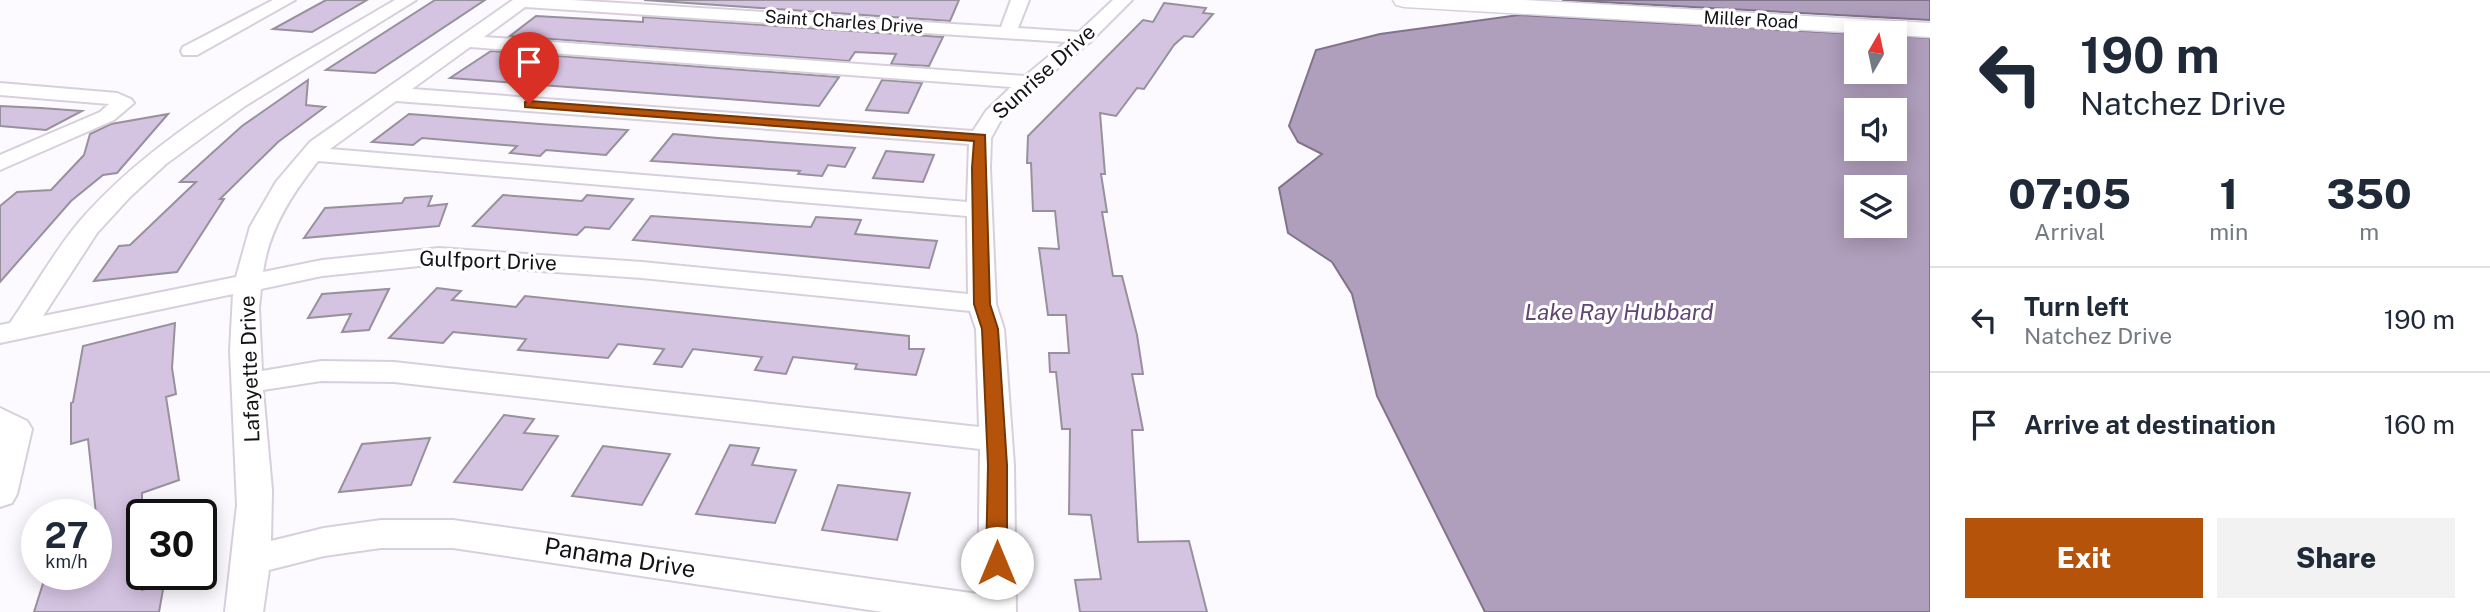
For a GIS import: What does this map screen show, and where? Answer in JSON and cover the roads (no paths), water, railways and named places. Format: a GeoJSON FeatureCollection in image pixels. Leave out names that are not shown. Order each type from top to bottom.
{"type":"FeatureCollection","features":[{"type":"Feature","properties":{"kind":"main road","name":"Miller Road"},"geometry":{"type":"LineString","coordinates":[[1404,0],[1930,30]]}},
{"type":"Feature","properties":{"kind":"street"},"geometry":{"type":"LineString","coordinates":[[190,51],[286,0]]}},
{"type":"Feature","properties":{"kind":"street"},"geometry":{"type":"LineString","coordinates":[[10,332],[88,229],[134,181],[182,141],[407,0]]}},
{"type":"Feature","properties":{"kind":"street"},"geometry":{"type":"LineString","coordinates":[[1008,32],[1020,0]]}},
{"type":"Feature","properties":{"kind":"street","name":"Sunrise Drive"},"geometry":{"type":"LineString","coordinates":[[997,612],[996,440],[990,329],[982,304],[980,138],[993,115],[1083,38],[1122,0]]}},
{"type":"Feature","properties":{"kind":"street","name":"Saint Charles Drive"},"geometry":{"type":"LineString","coordinates":[[523,1],[605,3],[1083,38]]}},
{"type":"Feature","properties":{"kind":"street","name":"Lafayette Drive"},"geometry":{"type":"LineString","coordinates":[[244,612],[252,560],[255,491],[244,312],[255,243],[266,217],[278,194],[311,155],[390,94],[523,1]]}},
{"type":"Feature","properties":{"kind":"street"},"geometry":{"type":"LineString","coordinates":[[465,41],[1030,82]]}},
{"type":"Feature","properties":{"kind":"street"},"geometry":{"type":"LineString","coordinates":[[0,89],[117,99],[124,103],[107,116],[0,163]]}},
{"type":"Feature","properties":{"kind":"street"},"geometry":{"type":"LineString","coordinates":[[390,94],[980,138]]}},
{"type":"Feature","properties":{"kind":"street"},"geometry":{"type":"LineString","coordinates":[[311,155],[979,210]]}},
{"type":"Feature","properties":{"kind":"street","name":"Gulfport Drive"},"geometry":{"type":"LineString","coordinates":[[10,332],[322,268],[390,258],[439,256],[642,270],[982,304]]}},
{"type":"Feature","properties":{"kind":"street"},"geometry":{"type":"LineString","coordinates":[[248,383],[321,371],[394,372],[996,440]]}},
{"type":"Feature","properties":{"kind":"street"},"geometry":{"type":"LineString","coordinates":[[0,419],[16,429],[0,494]]}},
{"type":"Feature","properties":{"kind":"street","name":"Panama Drive"},"geometry":{"type":"LineString","coordinates":[[252,560],[324,542],[381,534],[453,534],[989,612]]}},
{"type":"Feature","properties":{"kind":"water"},"geometry":{"type":"Polygon","coordinates":[[[1562,0],[1930,0],[1930,20],[1562,0]]]}},
{"type":"Feature","properties":{"kind":"water","name":"Lake Ray Hubbard"},"geometry":{"type":"Polygon","coordinates":[[[1519,15],[1844,33],[1844,84],[1908,84],[1908,37],[1930,38],[1930,612],[1485,612],[1377,396],[1352,294],[1332,262],[1288,233],[1279,188],[1322,154],[1298,142],[1289,126],[1316,50],[1380,34],[1519,15]]]}}]}
